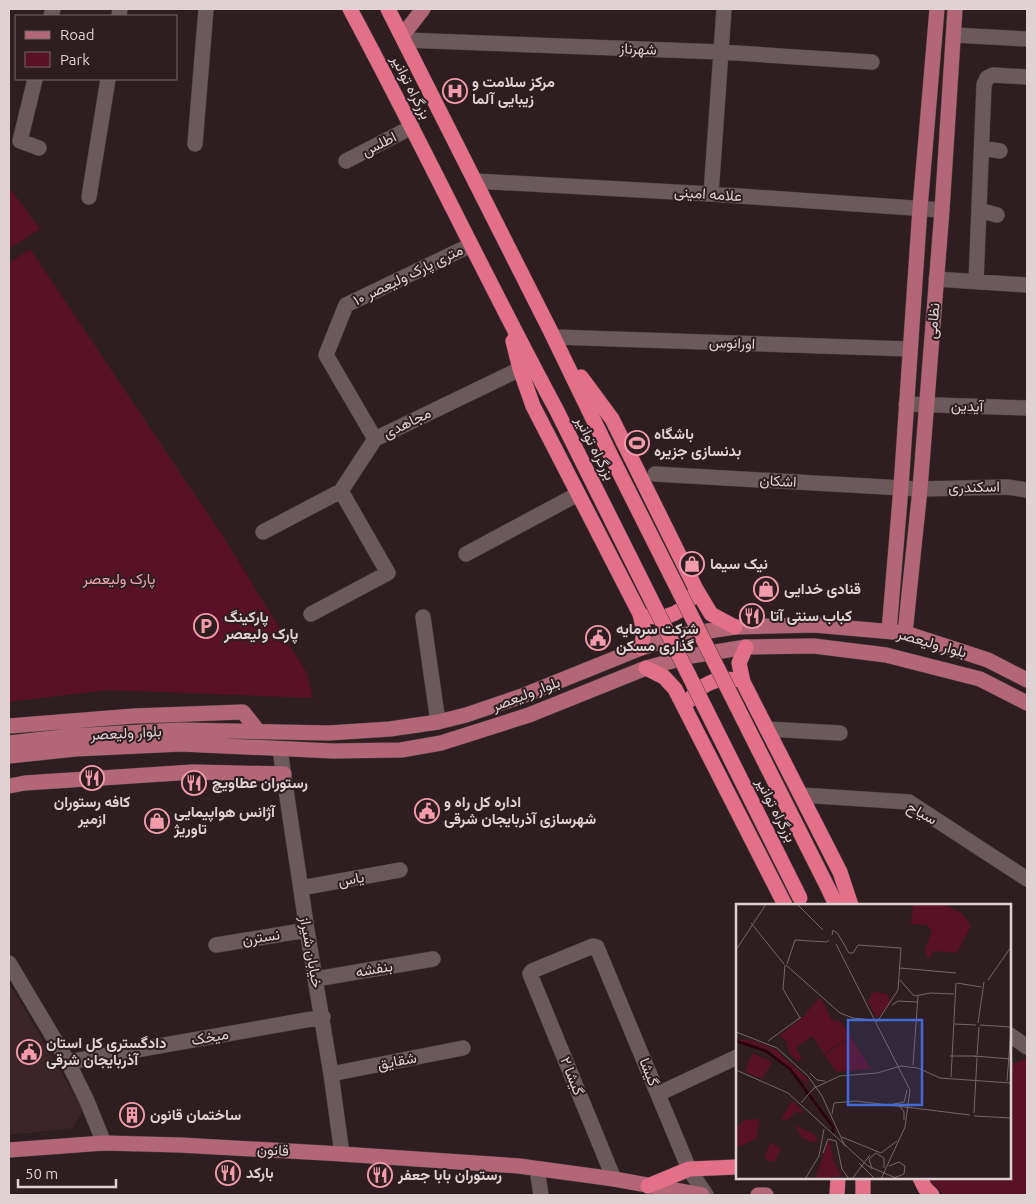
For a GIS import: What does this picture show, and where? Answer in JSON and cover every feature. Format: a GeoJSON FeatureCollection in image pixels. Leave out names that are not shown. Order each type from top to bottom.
{"type":"FeatureCollection","features":[{"type":"Feature","properties":{"kind":"highway","name":"بزرگراه توانیر"},"geometry":{"type":"LineString","coordinates":[[350,9],[412,127],[508,321],[556,409],[802,902]]}},
{"type":"Feature","properties":{"kind":"highway","name":"بزرگراه توانیر"},"geometry":{"type":"LineString","coordinates":[[388,9],[556,341],[610,454],[836,904]]}},
{"type":"Feature","properties":{"kind":"highway"},"geometry":{"type":"LineString","coordinates":[[508,321],[520,369],[533,406],[640,614],[644,632],[642,648]]}},
{"type":"Feature","properties":{"kind":"highway"},"geometry":{"type":"LineString","coordinates":[[556,341],[612,419],[696,589],[711,614],[735,627]]}},
{"type":"Feature","properties":{"kind":"highway"},"geometry":{"type":"LineString","coordinates":[[640,614],[657,618],[674,614],[688,604],[696,589]]}},
{"type":"Feature","properties":{"kind":"highway"},"geometry":{"type":"LineString","coordinates":[[746,647],[739,663],[743,682],[840,872],[851,904]]}},
{"type":"Feature","properties":{"kind":"highway"},"geometry":{"type":"LineString","coordinates":[[646,668],[664,677],[675,689],[784,904]]}},
{"type":"Feature","properties":{"kind":"highway"},"geometry":{"type":"LineString","coordinates":[[685,709],[694,694],[708,683],[726,679],[743,682]]}},
{"type":"Feature","properties":{"kind":"highway"},"geometry":{"type":"LineString","coordinates":[[648,1186],[689,1169],[736,1167]]}},
{"type":"Feature","properties":{"kind":"highway"},"geometry":{"type":"LineString","coordinates":[[920,1179],[925,1188],[932,1195]]}},
{"type":"Feature","properties":{"kind":"main road"},"geometry":{"type":"LineString","coordinates":[[403,38],[423,9]]}},
{"type":"Feature","properties":{"kind":"main road","name":"نظامی"},"geometry":{"type":"LineString","coordinates":[[889,631],[920,208],[937,9]]}},
{"type":"Feature","properties":{"kind":"main road","name":"نظامی"},"geometry":{"type":"LineString","coordinates":[[906,633],[920,489],[942,210],[955,9]]}},
{"type":"Feature","properties":{"kind":"main road"},"geometry":{"type":"LineString","coordinates":[[935,34],[954,35]]}},
{"type":"Feature","properties":{"kind":"main road"},"geometry":{"type":"LineString","coordinates":[[910,342],[931,336]]}},
{"type":"Feature","properties":{"kind":"main road","name":"بلوار ولیعصر"},"geometry":{"type":"LineString","coordinates":[[9,743],[71,736],[179,730],[329,733],[390,729],[438,722],[466,715],[522,696],[642,648],[682,635],[735,627],[814,625],[906,633],[988,660],[1026,679]]}},
{"type":"Feature","properties":{"kind":"main road","name":"بلوار ولیعصر"},"geometry":{"type":"LineString","coordinates":[[9,756],[74,749],[180,744],[333,752],[401,750],[441,743],[529,715],[646,668],[691,656],[746,647],[814,646],[886,655],[980,679],[1022,700]]}},
{"type":"Feature","properties":{"kind":"main road"},"geometry":{"type":"LineString","coordinates":[[1022,700],[1026,679]]}},
{"type":"Feature","properties":{"kind":"main road"},"geometry":{"type":"LineString","coordinates":[[9,726],[134,716],[243,712],[258,731]]}},
{"type":"Feature","properties":{"kind":"main road"},"geometry":{"type":"LineString","coordinates":[[9,786],[25,783],[193,772],[284,774]]}},
{"type":"Feature","properties":{"kind":"main road","name":"قانون"},"geometry":{"type":"LineString","coordinates":[[9,1150],[104,1143],[180,1145],[342,1154],[537,1169],[614,1179],[704,1195]]}},
{"type":"Feature","properties":{"kind":"main road"},"geometry":{"type":"LineString","coordinates":[[758,1195],[766,1195]]}},
{"type":"Feature","properties":{"kind":"street"},"geometry":{"type":"LineString","coordinates":[[196,144],[206,9]]}},
{"type":"Feature","properties":{"kind":"street"},"geometry":{"type":"LineString","coordinates":[[711,194],[724,9]]}},
{"type":"Feature","properties":{"kind":"street"},"geometry":{"type":"LineString","coordinates":[[954,35],[1027,39]]}},
{"type":"Feature","properties":{"kind":"street","name":"شهرناز"},"geometry":{"type":"LineString","coordinates":[[403,38],[721,52],[872,62]]}},
{"type":"Feature","properties":{"kind":"street"},"geometry":{"type":"LineString","coordinates":[[976,282],[984,85],[987,78],[993,75],[1027,77]]}},
{"type":"Feature","properties":{"kind":"street"},"geometry":{"type":"LineString","coordinates":[[36,80],[20,141],[39,148]]}},
{"type":"Feature","properties":{"kind":"street"},"geometry":{"type":"LineString","coordinates":[[89,197],[108,80]]}},
{"type":"Feature","properties":{"kind":"street","name":"اطلس"},"geometry":{"type":"LineString","coordinates":[[346,161],[412,127]]}},
{"type":"Feature","properties":{"kind":"street"},"geometry":{"type":"LineString","coordinates":[[982,148],[1000,151]]}},
{"type":"Feature","properties":{"kind":"street","name":"علامه امینی"},"geometry":{"type":"LineString","coordinates":[[475,181],[711,194],[942,210]]}},
{"type":"Feature","properties":{"kind":"street"},"geometry":{"type":"LineString","coordinates":[[979,210],[998,215]]}},
{"type":"Feature","properties":{"kind":"street","name":"۱۰ متری پارک ولیعصر"},"geometry":{"type":"LineString","coordinates":[[376,439],[326,355],[346,305],[471,245]]}},
{"type":"Feature","properties":{"kind":"street"},"geometry":{"type":"LineString","coordinates":[[936,279],[1027,285]]}},
{"type":"Feature","properties":{"kind":"street","name":"اورانوس"},"geometry":{"type":"LineString","coordinates":[[556,341],[910,342]]}},
{"type":"Feature","properties":{"kind":"street","name":"مجاهدی"},"geometry":{"type":"LineString","coordinates":[[263,532],[341,491],[376,439],[520,369]]}},
{"type":"Feature","properties":{"kind":"street","name":"آیدین"},"geometry":{"type":"LineString","coordinates":[[906,404],[1027,408]]}},
{"type":"Feature","properties":{"kind":"street","name":"اشکان"},"geometry":{"type":"LineString","coordinates":[[655,474],[920,489]]}},
{"type":"Feature","properties":{"kind":"street","name":"اسکندری"},"geometry":{"type":"LineString","coordinates":[[920,489],[1007,487],[1027,490]]}},
{"type":"Feature","properties":{"kind":"street"},"geometry":{"type":"LineString","coordinates":[[311,614],[388,573],[341,491]]}},
{"type":"Feature","properties":{"kind":"street"},"geometry":{"type":"LineString","coordinates":[[466,554],[578,494]]}},
{"type":"Feature","properties":{"kind":"street"},"geometry":{"type":"LineString","coordinates":[[423,618],[438,722]]}},
{"type":"Feature","properties":{"kind":"street"},"geometry":{"type":"LineString","coordinates":[[767,729],[840,733]]}},
{"type":"Feature","properties":{"kind":"street","name":"خیابان شیراز"},"geometry":{"type":"LineString","coordinates":[[280,750],[342,1154]]}},
{"type":"Feature","properties":{"kind":"street","name":"سیاح"},"geometry":{"type":"LineString","coordinates":[[801,795],[908,802],[1027,879]]}},
{"type":"Feature","properties":{"kind":"street","name":"یاس"},"geometry":{"type":"LineString","coordinates":[[302,888],[400,870]]}},
{"type":"Feature","properties":{"kind":"street","name":"نسترن"},"geometry":{"type":"LineString","coordinates":[[216,945],[307,930]]}},
{"type":"Feature","properties":{"kind":"street","name":"گیشا"},"geometry":{"type":"LineString","coordinates":[[530,974],[532,971],[593,946],[597,947],[689,1169],[704,1195]]}},
{"type":"Feature","properties":{"kind":"street","name":"بنفشه"},"geometry":{"type":"LineString","coordinates":[[316,979],[433,959]]}},
{"type":"Feature","properties":{"kind":"street"},"geometry":{"type":"LineString","coordinates":[[9,962],[68,1062],[87,1101],[104,1143]]}},
{"type":"Feature","properties":{"kind":"street","name":"گیشا ۲"},"geometry":{"type":"LineString","coordinates":[[530,974],[614,1179]]}},
{"type":"Feature","properties":{"kind":"street","name":"میخک"},"geometry":{"type":"LineString","coordinates":[[68,1062],[322,1017]]}},
{"type":"Feature","properties":{"kind":"street"},"geometry":{"type":"LineString","coordinates":[[1011,1036],[1027,1046]]}},
{"type":"Feature","properties":{"kind":"street","name":"شقایق"},"geometry":{"type":"LineString","coordinates":[[331,1074],[463,1048]]}},
{"type":"Feature","properties":{"kind":"street"},"geometry":{"type":"LineString","coordinates":[[658,1094],[736,1057]]}},
{"type":"Feature","properties":{"kind":"street"},"geometry":{"type":"LineString","coordinates":[[537,1169],[541,1195]]}},
{"type":"Feature","properties":{"kind":"shaded area","name":"دادگستری کل استان آذربایجان شرقی"},"geometry":{"type":"Polygon","coordinates":[[[9,986],[15,993],[83,1110],[73,1128],[9,1135],[9,986]]]}},
{"type":"Feature","properties":{"kind":"green space"},"geometry":{"type":"Polygon","coordinates":[[[9,187],[40,229],[9,249],[9,187]]]}},
{"type":"Feature","properties":{"kind":"green space","name":"پارک ولیعصر"},"geometry":{"type":"Polygon","coordinates":[[[30,249],[226,541],[307,673],[313,698],[108,690],[9,702],[9,263],[30,249]]]}},
{"type":"Feature","properties":{"kind":"green space"},"geometry":{"type":"Polygon","coordinates":[[[1027,1058],[1027,1195],[945,1195],[934,1186],[930,1179],[1011,1179],[1011,1065],[1027,1058]]]}},
{"type":"Feature","properties":{"kind":"place","name":"مرکز سلامت و زیبایی آلما"},"geometry":{"type":"Point","coordinates":[455,91]}},
{"type":"Feature","properties":{"kind":"place","name":"باشگاه بدنسازی جزیره"},"geometry":{"type":"Point","coordinates":[637,443]}},
{"type":"Feature","properties":{"kind":"place","name":"نیک سیما"},"geometry":{"type":"Point","coordinates":[692,564]}},
{"type":"Feature","properties":{"kind":"place","name":"قنادی خدایی"},"geometry":{"type":"Point","coordinates":[766,589]}},
{"type":"Feature","properties":{"kind":"place","name":"کباب سنتی آتا"},"geometry":{"type":"Point","coordinates":[752,616]}},
{"type":"Feature","properties":{"kind":"place","name":"پارکینگ پارک ولیعصر"},"geometry":{"type":"Point","coordinates":[206,626]}},
{"type":"Feature","properties":{"kind":"place","name":"شرکت سرمایه گذاری مسکن"},"geometry":{"type":"Point","coordinates":[598,638]}},
{"type":"Feature","properties":{"kind":"place","name":"کافه رستوران ازمیر"},"geometry":{"type":"Point","coordinates":[92,778]}},
{"type":"Feature","properties":{"kind":"place","name":"رستوران عطاویچ"},"geometry":{"type":"Point","coordinates":[194,783]}},
{"type":"Feature","properties":{"kind":"place","name":"اداره کل راه و شهرسازی آذربایجان شرقی"},"geometry":{"type":"Point","coordinates":[427,811]}},
{"type":"Feature","properties":{"kind":"place","name":"آژانس هواپیمایی تاوریژ"},"geometry":{"type":"Point","coordinates":[157,821]}},
{"type":"Feature","properties":{"kind":"place","name":"دادگستری کل استان آذربایجان شرقی"},"geometry":{"type":"Point","coordinates":[29,1052]}},
{"type":"Feature","properties":{"kind":"place","name":"ساختمان قانون"},"geometry":{"type":"Point","coordinates":[132,1115]}},
{"type":"Feature","properties":{"kind":"place","name":"بارکد"},"geometry":{"type":"Point","coordinates":[228,1173]}},
{"type":"Feature","properties":{"kind":"place","name":"رستوران بابا جعفر"},"geometry":{"type":"Point","coordinates":[380,1175]}}]}
